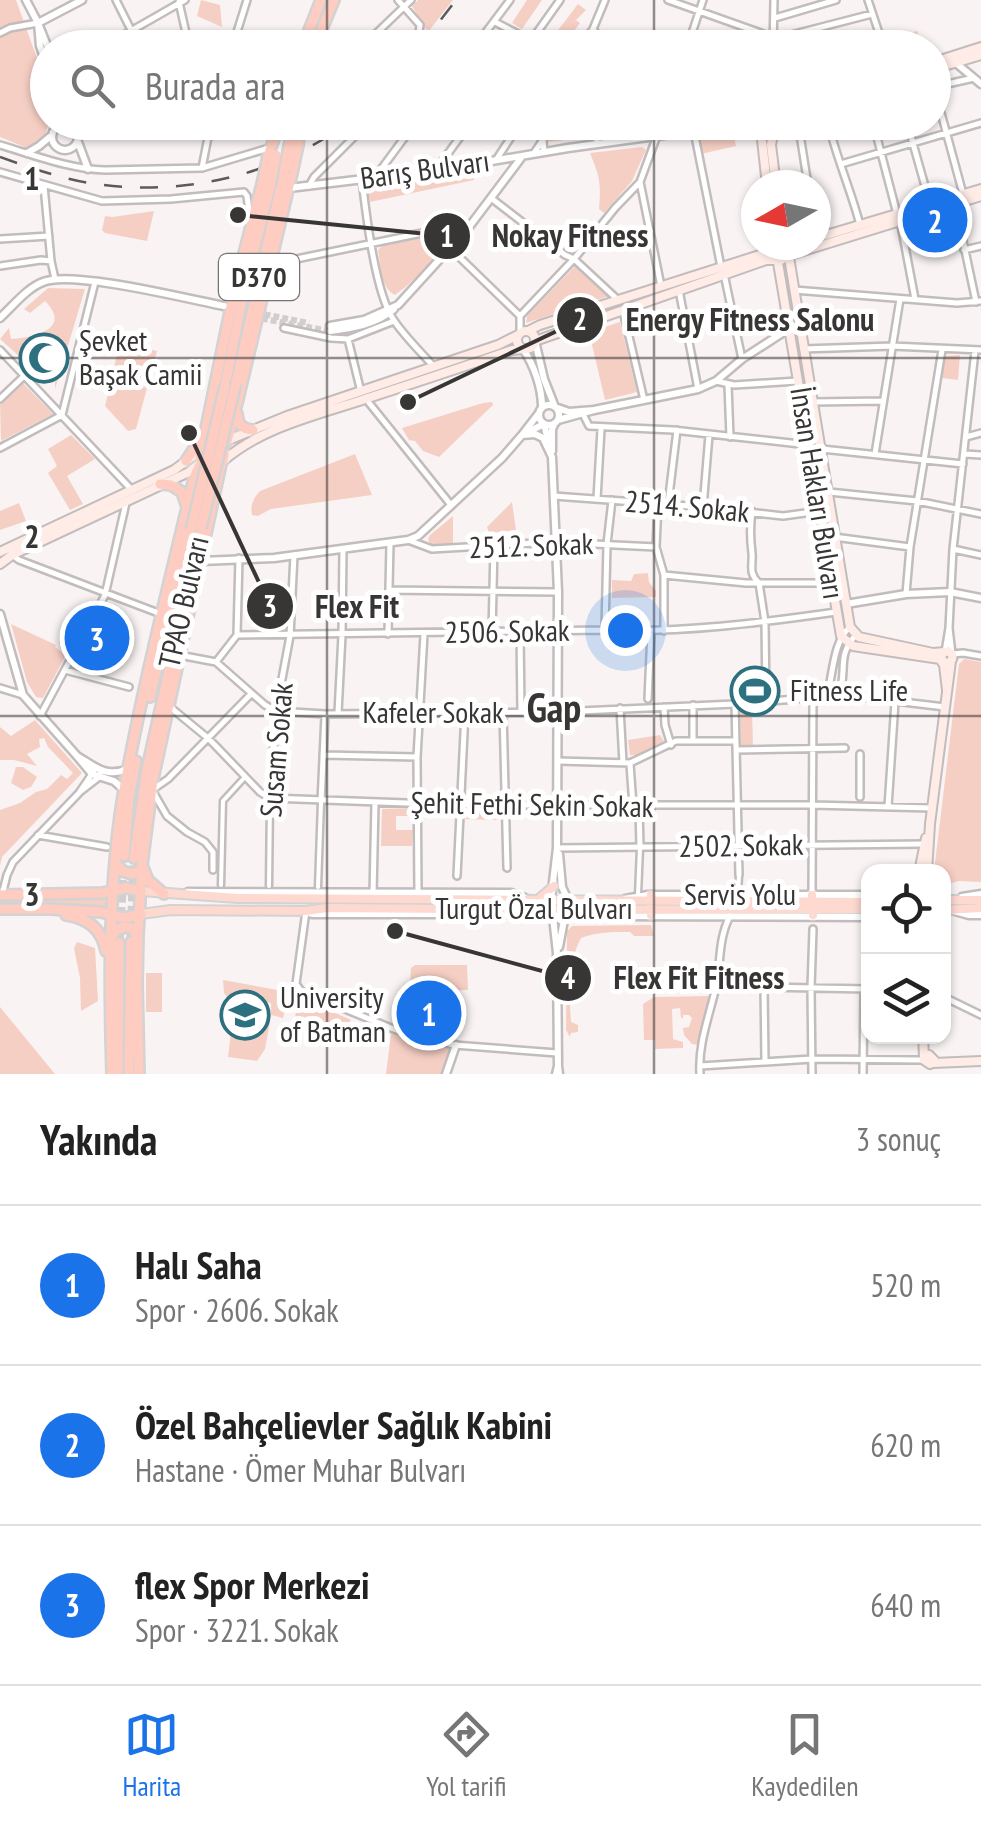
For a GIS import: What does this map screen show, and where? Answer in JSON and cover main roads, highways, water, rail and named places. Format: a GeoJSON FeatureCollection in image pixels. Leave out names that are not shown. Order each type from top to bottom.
{"type":"FeatureCollection","features":[{"type":"Feature","properties":{"kind":"highway"},"geometry":{"type":"LineString","coordinates":[[309,30],[321,0]]}},
{"type":"Feature","properties":{"kind":"highway"},"geometry":{"type":"LineString","coordinates":[[322,30],[334,0]]}},
{"type":"Feature","properties":{"kind":"highway","name":"D370"},"geometry":{"type":"LineString","coordinates":[[266,186],[275,140]]}},
{"type":"Feature","properties":{"kind":"highway","name":"D370"},"geometry":{"type":"LineString","coordinates":[[288,170],[295,140]]}},
{"type":"Feature","properties":{"kind":"highway"},"geometry":{"type":"LineString","coordinates":[[266,186],[273,147]]}},
{"type":"Feature","properties":{"kind":"highway"},"geometry":{"type":"LineString","coordinates":[[222,444],[209,443],[201,453],[210,468],[222,462],[222,444],[238,404],[272,264],[288,188],[288,170]]}},
{"type":"Feature","properties":{"kind":"highway","name":"TPAO Bulvarı"},"geometry":{"type":"LineString","coordinates":[[196,529],[288,170]]}},
{"type":"Feature","properties":{"kind":"highway","name":"TPAO Bulvarı"},"geometry":{"type":"LineString","coordinates":[[222,462],[152,790],[129,859],[113,890],[112,915],[125,942],[140,926],[142,891],[129,859],[124,790],[234,292],[266,186]]}},
{"type":"Feature","properties":{"kind":"highway","name":"TPAO Bulvarı"},"geometry":{"type":"LineString","coordinates":[[129,859],[266,186]]}},
{"type":"Feature","properties":{"kind":"highway"},"geometry":{"type":"LineString","coordinates":[[238,404],[239,424],[253,430]]}},
{"type":"Feature","properties":{"kind":"highway"},"geometry":{"type":"LineString","coordinates":[[186,461],[204,432]]}},
{"type":"Feature","properties":{"kind":"highway"},"geometry":{"type":"LineString","coordinates":[[160,484],[182,492],[186,510]]}},
{"type":"Feature","properties":{"kind":"highway"},"geometry":{"type":"LineString","coordinates":[[129,859],[164,894]]}},
{"type":"Feature","properties":{"kind":"highway"},"geometry":{"type":"LineString","coordinates":[[1,895],[126,888],[142,891]]}},
{"type":"Feature","properties":{"kind":"highway"},"geometry":{"type":"LineString","coordinates":[[0,909],[55,909],[128,918],[141,914]]}},
{"type":"Feature","properties":{"kind":"highway"},"geometry":{"type":"LineString","coordinates":[[55,909],[61,915],[80,918],[94,926],[102,938],[110,960],[115,1074]]}},
{"type":"Feature","properties":{"kind":"highway"},"geometry":{"type":"LineString","coordinates":[[110,960],[125,942]]}},
{"type":"Feature","properties":{"kind":"highway"},"geometry":{"type":"LineString","coordinates":[[115,1074],[125,942]]}},
{"type":"Feature","properties":{"kind":"highway"},"geometry":{"type":"LineString","coordinates":[[125,942],[129,1074]]}},
{"type":"Feature","properties":{"kind":"highway"},"geometry":{"type":"LineString","coordinates":[[125,942],[139,1074]]}},
{"type":"Feature","properties":{"kind":"main road"},"geometry":{"type":"LineString","coordinates":[[951,63],[981,51]]}},
{"type":"Feature","properties":{"kind":"main road"},"geometry":{"type":"LineString","coordinates":[[951,61],[981,51]]}},
{"type":"Feature","properties":{"kind":"main road"},"geometry":{"type":"LineString","coordinates":[[762,140],[765,170]]}},
{"type":"Feature","properties":{"kind":"main road"},"geometry":{"type":"LineString","coordinates":[[772,140],[774,170]]}},
{"type":"Feature","properties":{"kind":"main road"},"geometry":{"type":"LineString","coordinates":[[831,241],[930,204],[981,192]]}},
{"type":"Feature","properties":{"kind":"main road"},"geometry":{"type":"LineString","coordinates":[[831,232],[955,203],[981,192]]}},
{"type":"Feature","properties":{"kind":"main road"},"geometry":{"type":"LineString","coordinates":[[222,462],[237,449],[277,430],[540,326],[679,290],[750,260]]}},
{"type":"Feature","properties":{"kind":"main road"},"geometry":{"type":"LineString","coordinates":[[222,444],[287,416],[531,348],[535,340],[662,286],[766,260]]}},
{"type":"Feature","properties":{"kind":"main road","name":"İnsan Hakları Bulvarı"},"geometry":{"type":"LineString","coordinates":[[783,260],[809,446],[836,612],[845,640],[853,646],[948,657]]}},
{"type":"Feature","properties":{"kind":"main road","name":"İnsan Hakları Bulvarı"},"geometry":{"type":"LineString","coordinates":[[784,260],[794,290],[844,604],[853,631],[858,638],[948,657]]}},
{"type":"Feature","properties":{"kind":"main road"},"geometry":{"type":"LineString","coordinates":[[522,333],[533,335],[535,340]]}},
{"type":"Feature","properties":{"kind":"main road"},"geometry":{"type":"LineString","coordinates":[[522,333],[517,344],[523,349]]}},
{"type":"Feature","properties":{"kind":"main road"},"geometry":{"type":"LineString","coordinates":[[0,552],[174,470],[201,453]]}},
{"type":"Feature","properties":{"kind":"main road"},"geometry":{"type":"LineString","coordinates":[[0,564],[189,472],[201,453]]}},
{"type":"Feature","properties":{"kind":"main road"},"geometry":{"type":"LineString","coordinates":[[924,864],[948,657]]}},
{"type":"Feature","properties":{"kind":"main road"},"geometry":{"type":"LineString","coordinates":[[923,864],[930,824]]}},
{"type":"Feature","properties":{"kind":"main road"},"geometry":{"type":"LineString","coordinates":[[540,899],[554,886]]}},
{"type":"Feature","properties":{"kind":"main road","name":"Turgut Özal Bulvarı"},"geometry":{"type":"LineString","coordinates":[[142,891],[287,899],[526,898],[651,905]]}},
{"type":"Feature","properties":{"kind":"main road"},"geometry":{"type":"LineString","coordinates":[[951,904],[981,897]]}},
{"type":"Feature","properties":{"kind":"main road","name":"Turgut Özal Bulvarı"},"geometry":{"type":"LineString","coordinates":[[141,914],[327,908],[549,913],[651,905],[861,902]]}},
{"type":"Feature","properties":{"kind":"main road"},"geometry":{"type":"LineString","coordinates":[[951,906],[981,911]]}},
{"type":"Feature","properties":{"kind":"main road"},"geometry":{"type":"LineString","coordinates":[[140,926],[162,911]]}},
{"type":"Feature","properties":{"kind":"main road"},"geometry":{"type":"LineString","coordinates":[[929,1063],[981,1061]]}},
{"type":"Feature","properties":{"kind":"tunnel"},"geometry":{"type":"LineString","coordinates":[[238,309],[309,323]]}},
{"type":"Feature","properties":{"kind":"tunnel"},"geometry":{"type":"LineString","coordinates":[[253,317],[330,331]]}},
{"type":"Feature","properties":{"kind":"tunnel"},"geometry":{"type":"LineString","coordinates":[[119,943],[124,856]]}},
{"type":"Feature","properties":{"kind":"tunnel"},"geometry":{"type":"LineString","coordinates":[[131,942],[134,858]]}},
{"type":"Feature","properties":{"kind":"railway"},"geometry":{"type":"LineString","coordinates":[[433,30],[456,0]]}},
{"type":"Feature","properties":{"kind":"railway"},"geometry":{"type":"LineString","coordinates":[[0,157],[90,183],[169,187],[232,177],[322,140]]}},
{"type":"Feature","properties":{"kind":"place","name":"Nokay Fitness"},"geometry":{"type":"Point","coordinates":[238,215]}},
{"type":"Feature","properties":{"kind":"place","name":"Özel Bahçelievler Sağlık Kabini"},"geometry":{"type":"Point","coordinates":[935,220]}},
{"type":"Feature","properties":{"kind":"place","name":"Şevket Başak Camii"},"geometry":{"type":"Point","coordinates":[44,358]}},
{"type":"Feature","properties":{"kind":"place","name":"Energy Fitness Salonu"},"geometry":{"type":"Point","coordinates":[408,402]}},
{"type":"Feature","properties":{"kind":"place","name":"Flex Fit"},"geometry":{"type":"Point","coordinates":[189,433]}},
{"type":"Feature","properties":{"kind":"place","name":"flex Spor Merkezi"},"geometry":{"type":"Point","coordinates":[97,638]}},
{"type":"Feature","properties":{"kind":"place","name":"Fitness Life"},"geometry":{"type":"Point","coordinates":[755,691]}},
{"type":"Feature","properties":{"kind":"place","name":"Flex Fit Fitness"},"geometry":{"type":"Point","coordinates":[395,931]}},
{"type":"Feature","properties":{"kind":"place","name":"Halı Saha"},"geometry":{"type":"Point","coordinates":[429,1013]}},
{"type":"Feature","properties":{"kind":"place","name":"University of Batman"},"geometry":{"type":"Point","coordinates":[245,1015]}},
{"type":"Feature","properties":{"kind":"district","name":"Gap"},"geometry":{"type":"Point","coordinates":[554,708]}}]}
